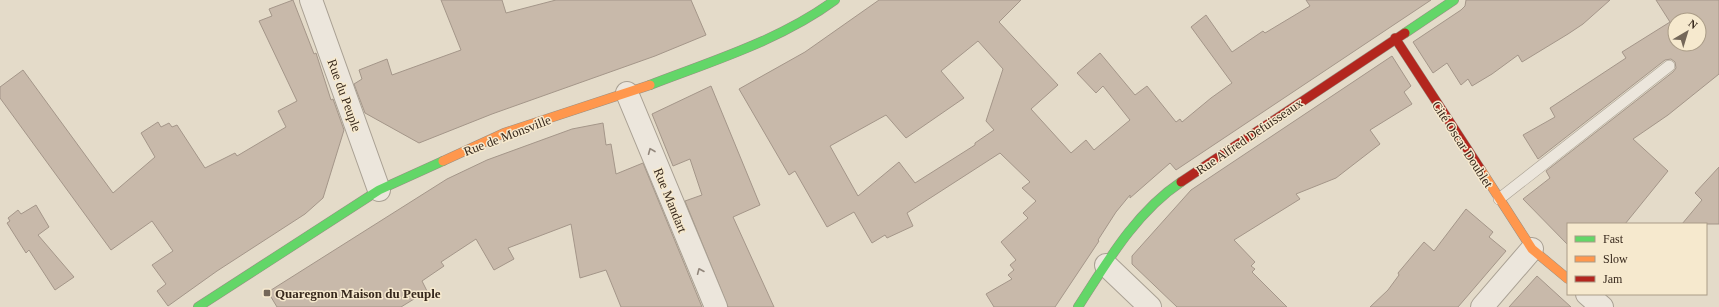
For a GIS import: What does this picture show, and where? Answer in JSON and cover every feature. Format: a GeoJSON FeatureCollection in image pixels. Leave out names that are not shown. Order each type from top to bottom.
{"type":"FeatureCollection","features":[{"type":"Feature","properties":{"kind":"street","name":"Rue du Peuple"},"geometry":{"type":"LineString","coordinates":[[311,0],[379,190]]}},
{"type":"Feature","properties":{"kind":"street","name":"Rue de Monsville"},"geometry":{"type":"LineString","coordinates":[[198,307],[379,190],[504,133],[627,92],[727,56],[787,29],[819,12],[835,0]]}},
{"type":"Feature","properties":{"kind":"street","name":"Rue Alfred Defuisseaux"},"geometry":{"type":"LineString","coordinates":[[1078,307],[1142,214],[1164,193],[1394,38],[1454,0]]}},
{"type":"Feature","properties":{"kind":"street","name":"Cité Oscar Doublet"},"geometry":{"type":"LineString","coordinates":[[1394,38],[1532,249],[1567,278]]}},
{"type":"Feature","properties":{"kind":"street","name":"Rue Mandart"},"geometry":{"type":"LineString","coordinates":[[627,92],[716,307]]}},
{"type":"Feature","properties":{"kind":"street"},"geometry":{"type":"LineString","coordinates":[[1482,307],[1532,249]]}},
{"type":"Feature","properties":{"kind":"street"},"geometry":{"type":"LineString","coordinates":[[1106,265],[1150,307]]}},
{"type":"Feature","properties":{"kind":"street"},"geometry":{"type":"LineString","coordinates":[[1588,295],[1602,307]]}},
{"type":"Feature","properties":{"kind":"lane"},"geometry":{"type":"LineString","coordinates":[[1499,199],[1669,66]]}},
{"type":"Feature","properties":{"kind":"building"},"geometry":{"type":"Polygon","coordinates":[[[293,0],[314,54],[316,53],[331,100],[333,99],[344,130],[323,198],[305,214],[217,271],[168,306],[157,291],[166,284],[152,265],[173,251],[152,221],[111,250],[0,98],[0,87],[23,70],[113,193],[155,157],[141,133],[158,122],[161,127],[169,123],[172,127],[177,125],[205,168],[235,153],[237,156],[286,127],[278,111],[297,101],[259,21],[272,16],[269,9],[293,0]]]}},
{"type":"Feature","properties":{"kind":"building"},"geometry":{"type":"Polygon","coordinates":[[[441,0],[502,0],[506,13],[556,0],[691,0],[706,35],[655,56],[492,114],[419,143],[365,113],[354,84],[362,79],[359,70],[387,59],[392,75],[461,50],[441,0]]]}},
{"type":"Feature","properties":{"kind":"building"},"geometry":{"type":"Polygon","coordinates":[[[879,0],[1021,0],[999,22],[1058,85],[1031,109],[1071,153],[1086,140],[1094,150],[1130,120],[1103,86],[1096,93],[1077,73],[1100,53],[1135,95],[1147,86],[1176,122],[1180,119],[1182,122],[1232,83],[1191,27],[1206,15],[1232,52],[1263,31],[1265,33],[1310,6],[1306,0],[1431,0],[1176,170],[1170,163],[1130,198],[1130,195],[1116,212],[1098,240],[1099,241],[1055,307],[994,307],[986,294],[1012,279],[1008,275],[1014,270],[1010,265],[1016,260],[1001,242],[1028,218],[1023,213],[1036,201],[1022,188],[1030,182],[1000,153],[907,213],[913,226],[887,238],[885,235],[872,243],[854,212],[827,227],[795,171],[789,175],[739,89],[805,52],[879,0]],[[978,41],[941,71],[964,98],[906,138],[886,115],[830,146],[858,196],[899,162],[915,183],[975,145],[975,143],[994,130],[986,121],[1003,69],[978,41]]]}},
{"type":"Feature","properties":{"kind":"building"},"geometry":{"type":"Polygon","coordinates":[[[1466,0],[1610,0],[1583,24],[1568,34],[1522,62],[1518,55],[1492,74],[1472,86],[1468,79],[1461,85],[1447,63],[1433,73],[1413,42],[1461,10],[1465,6],[1466,0]]]}},
{"type":"Feature","properties":{"kind":"building"},"geometry":{"type":"Polygon","coordinates":[[[1656,0],[1719,0],[1719,74],[1668,115],[1633,139],[1668,171],[1626,223],[1567,223],[1567,244],[1523,199],[1550,178],[1546,171],[1673,72],[1676,68],[1675,62],[1671,59],[1665,60],[1538,159],[1523,135],[1555,117],[1550,108],[1626,58],[1622,52],[1667,24],[1667,52],[1707,52],[1707,12],[1667,12],[1667,17],[1656,0]]]}},
{"type":"Feature","properties":{"kind":"building"},"geometry":{"type":"Polygon","coordinates":[[[1392,56],[1411,86],[1404,92],[1412,104],[1370,130],[1380,144],[1336,178],[1296,194],[1300,199],[1234,240],[1255,262],[1251,266],[1255,269],[1252,272],[1287,307],[1177,307],[1132,264],[1132,256],[1191,190],[1392,56]]]}},
{"type":"Feature","properties":{"kind":"building"},"geometry":{"type":"Polygon","coordinates":[[[711,86],[760,205],[733,217],[774,307],[728,307],[685,201],[702,195],[690,159],[673,166],[652,114],[711,86]]]}},
{"type":"Feature","properties":{"kind":"building"},"geometry":{"type":"Polygon","coordinates":[[[603,123],[606,145],[611,144],[616,174],[643,163],[702,307],[621,307],[606,270],[580,278],[571,224],[508,248],[514,259],[494,270],[476,239],[441,262],[444,266],[422,281],[427,291],[401,307],[277,307],[268,292],[447,179],[487,160],[572,129],[603,123]]]}},
{"type":"Feature","properties":{"kind":"building"},"geometry":{"type":"Polygon","coordinates":[[[1719,167],[1719,224],[1683,223],[1702,200],[1695,193],[1719,167]]]}},
{"type":"Feature","properties":{"kind":"building"},"geometry":{"type":"Polygon","coordinates":[[[36,205],[49,227],[38,235],[74,277],[55,290],[29,250],[26,253],[7,223],[10,221],[8,218],[18,210],[21,214],[36,205]]]}},
{"type":"Feature","properties":{"kind":"building"},"geometry":{"type":"Polygon","coordinates":[[[1466,209],[1493,232],[1489,237],[1506,251],[1458,307],[1370,307],[1388,290],[1399,275],[1398,273],[1424,242],[1434,251],[1466,209]]]}},
{"type":"Feature","properties":{"kind":"building"},"geometry":{"type":"Polygon","coordinates":[[[1537,276],[1571,307],[1509,307],[1537,276]]]}},
{"type":"Feature","properties":{"kind":"traffic: fast"},"geometry":{"type":"LineString","coordinates":[[650,85],[722,58],[769,38],[792,27],[835,0]]}},
{"type":"Feature","properties":{"kind":"traffic: fast"},"geometry":{"type":"LineString","coordinates":[[1405,33],[1454,0]]}},
{"type":"Feature","properties":{"kind":"traffic: fast"},"geometry":{"type":"LineString","coordinates":[[198,307],[379,190],[443,161]]}},
{"type":"Feature","properties":{"kind":"traffic: fast"},"geometry":{"type":"LineString","coordinates":[[1078,307],[1111,256],[1136,223],[1165,194],[1181,182]]}},
{"type":"Feature","properties":{"kind":"traffic: slow"},"geometry":{"type":"LineString","coordinates":[[443,161],[504,133],[650,85]]}},
{"type":"Feature","properties":{"kind":"traffic: slow"},"geometry":{"type":"LineString","coordinates":[[1481,170],[1532,249],[1567,278]]}},
{"type":"Feature","properties":{"kind":"traffic: jam"},"geometry":{"type":"LineString","coordinates":[[1181,182],[1405,33]]}},
{"type":"Feature","properties":{"kind":"traffic: jam"},"geometry":{"type":"LineString","coordinates":[[1395,38],[1481,170]]}},
{"type":"Feature","properties":{"kind":"place","name":"Quaregnon Maison du Peuple"},"geometry":{"type":"Point","coordinates":[267,293]}}]}
